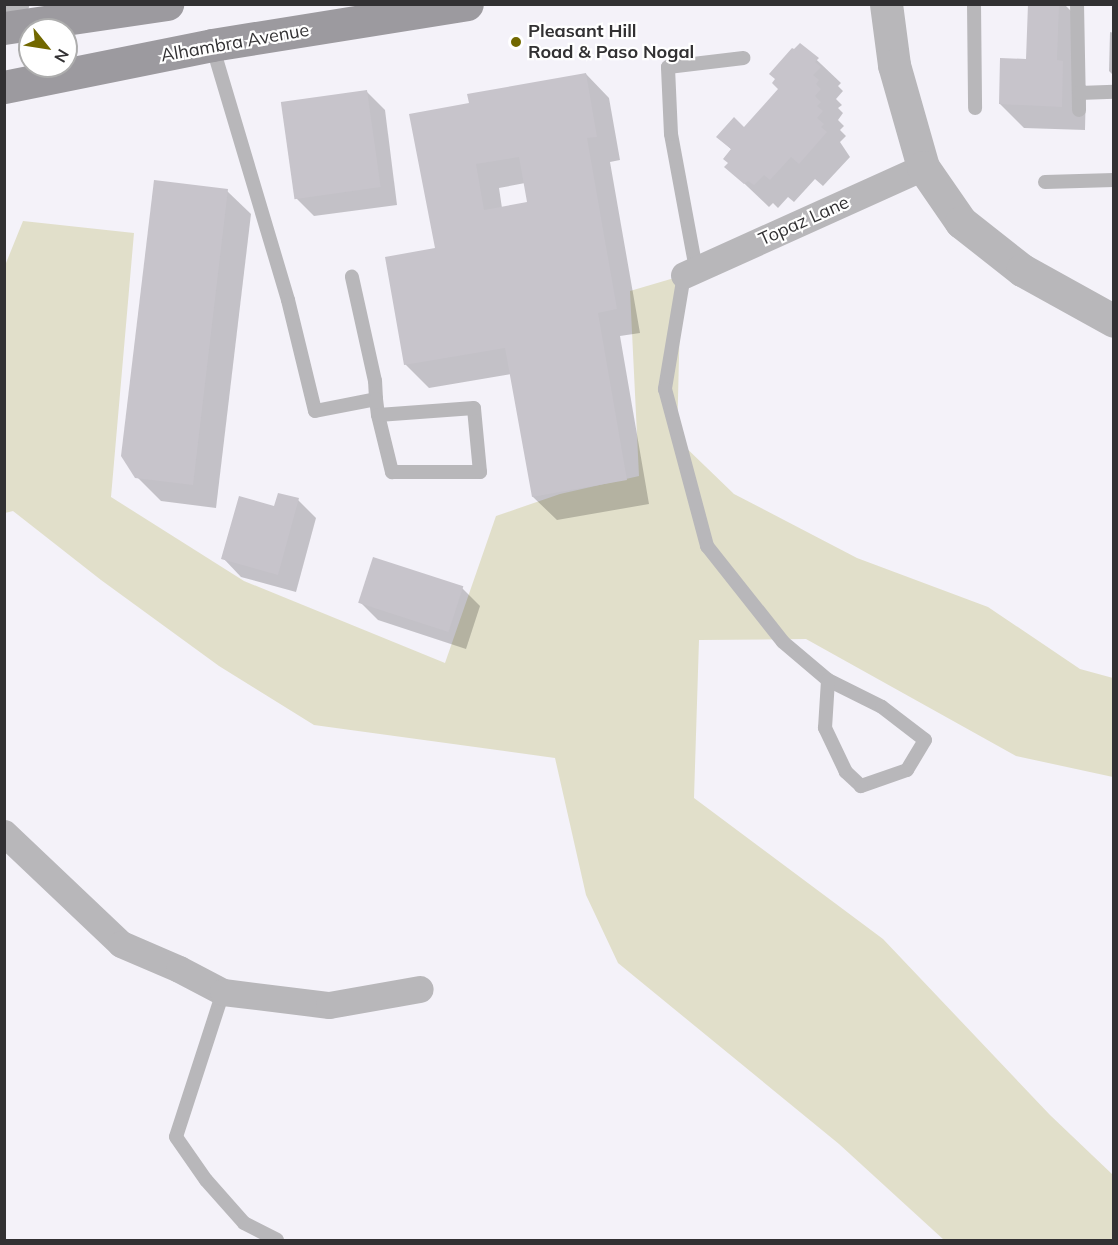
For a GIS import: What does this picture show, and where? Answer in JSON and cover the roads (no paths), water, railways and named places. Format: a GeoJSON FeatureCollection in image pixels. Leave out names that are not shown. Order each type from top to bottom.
{"type":"FeatureCollection","features":[{"type":"Feature","properties":{"kind":"main road"},"geometry":{"type":"LineString","coordinates":[[4,27],[167,4]]}},
{"type":"Feature","properties":{"kind":"main road","name":"Alhambra Avenue"},"geometry":{"type":"LineString","coordinates":[[4,87],[212,45],[467,4]]}},
{"type":"Feature","properties":{"kind":"street"},"geometry":{"type":"LineString","coordinates":[[4,27],[15,4]]}},
{"type":"Feature","properties":{"kind":"street"},"geometry":{"type":"LineString","coordinates":[[886,4],[894,65],[923,167],[962,222],[1022,270],[1113,321]]}},
{"type":"Feature","properties":{"kind":"street","name":"Topaz Lane"},"geometry":{"type":"LineString","coordinates":[[690,272],[923,167]]}},
{"type":"Feature","properties":{"kind":"street"},"geometry":{"type":"LineString","coordinates":[[4,834],[121,944],[179,969],[223,992],[329,1005],[420,989]]}},
{"type":"Feature","properties":{"kind":"lane"},"geometry":{"type":"LineString","coordinates":[[974,4],[975,108]]}},
{"type":"Feature","properties":{"kind":"lane"},"geometry":{"type":"LineString","coordinates":[[1077,4],[1079,110]]}},
{"type":"Feature","properties":{"kind":"lane"},"geometry":{"type":"LineString","coordinates":[[212,45],[288,300],[315,411],[376,399]]}},
{"type":"Feature","properties":{"kind":"lane"},"geometry":{"type":"LineString","coordinates":[[743,58],[669,67],[671,134],[690,272],[665,389],[707,546],[783,642],[828,681],[882,707],[925,740],[907,770],[861,786],[846,772],[825,728],[828,681]]}},
{"type":"Feature","properties":{"kind":"lane"},"geometry":{"type":"LineString","coordinates":[[1078,93],[1113,92]]}},
{"type":"Feature","properties":{"kind":"lane"},"geometry":{"type":"LineString","coordinates":[[1045,182],[1113,180]]}},
{"type":"Feature","properties":{"kind":"lane"},"geometry":{"type":"LineString","coordinates":[[352,277],[375,381],[378,415],[392,472],[480,472],[474,408],[378,415]]}},
{"type":"Feature","properties":{"kind":"lane"},"geometry":{"type":"LineString","coordinates":[[223,992],[177,1137],[206,1180],[244,1222],[277,1240]]}},
{"type":"Feature","properties":{"kind":"place","name":"Pleasant Hill Road & Paso Nogal"},"geometry":{"type":"Point","coordinates":[516,42]}}]}
